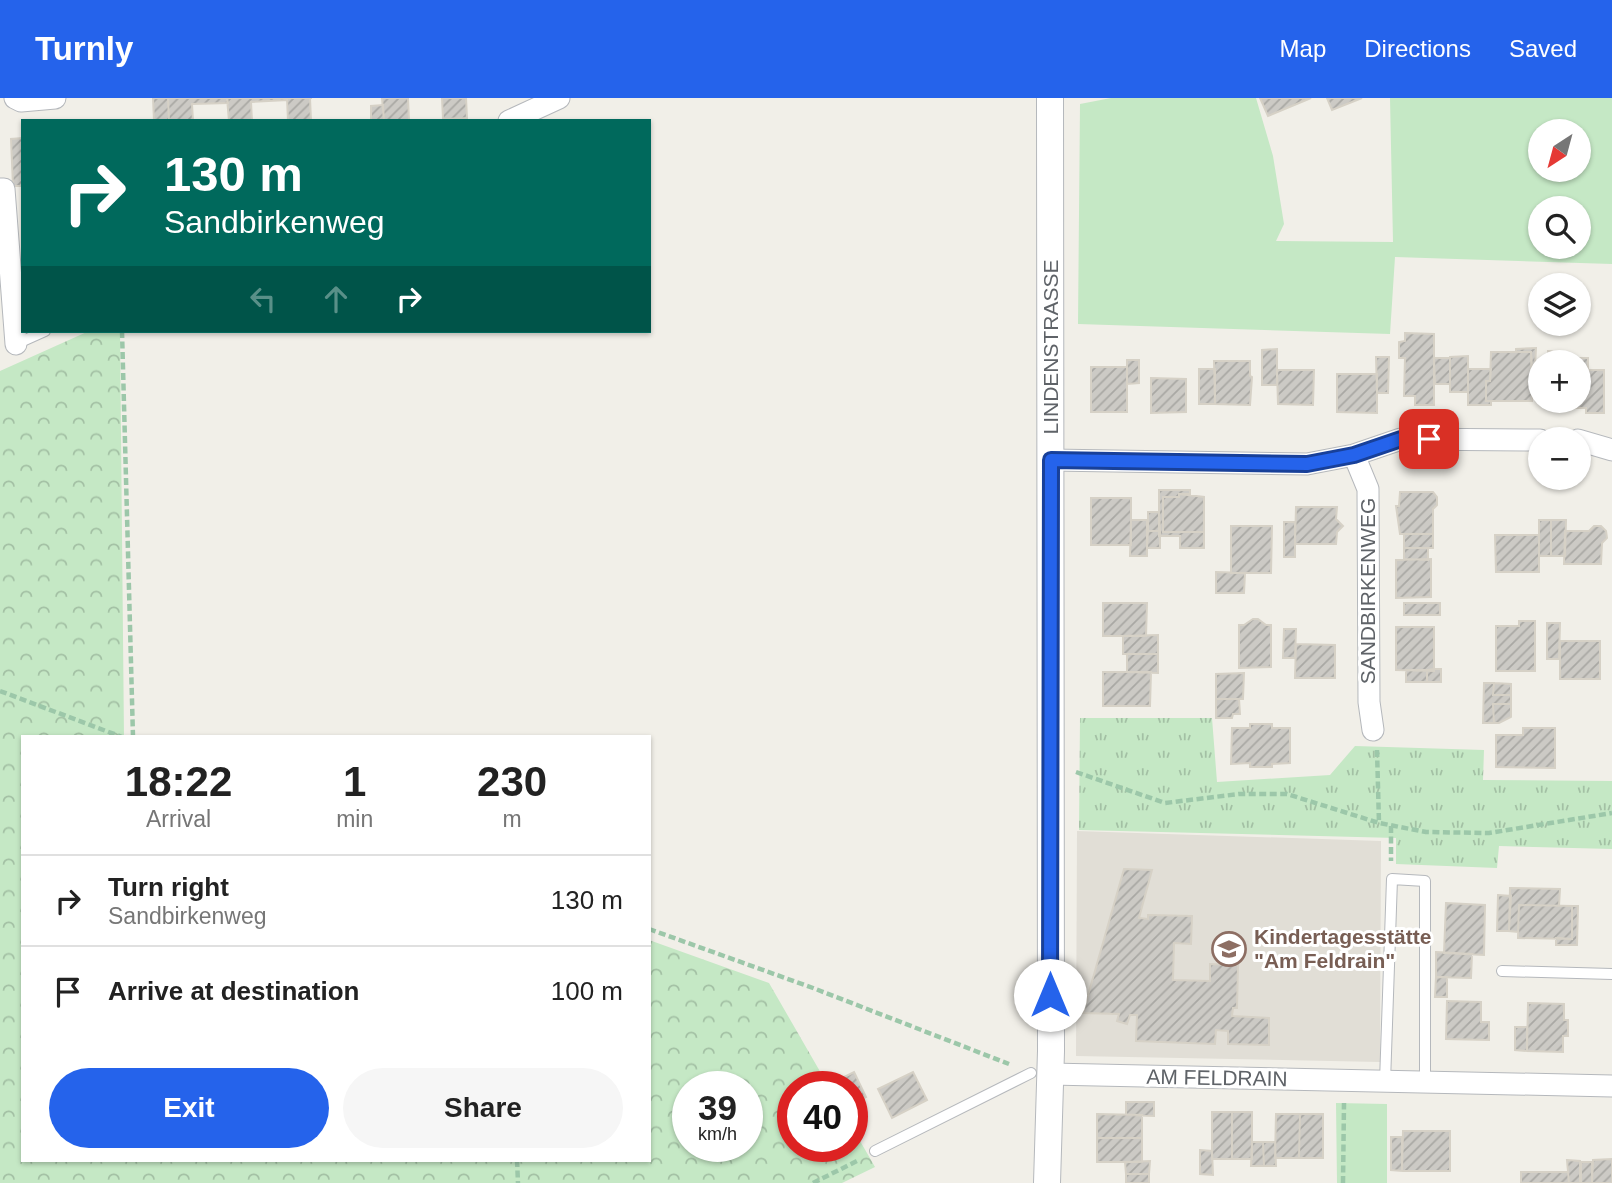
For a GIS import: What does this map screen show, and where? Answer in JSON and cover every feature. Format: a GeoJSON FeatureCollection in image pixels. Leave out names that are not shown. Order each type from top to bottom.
{"type":"FeatureCollection","features":[{"type":"Feature","properties":{"kind":"street"},"geometry":{"type":"LineString","coordinates":[[15,98],[21,101],[55,98]]}},
{"type":"Feature","properties":{"kind":"street"},"geometry":{"type":"LineString","coordinates":[[513,119],[559,98]]}},
{"type":"Feature","properties":{"kind":"street","name":"LINDENSTRASSE"},"geometry":{"type":"LineString","coordinates":[[1047,1183],[1040,1074],[1051,460],[1050,98]]}},
{"type":"Feature","properties":{"kind":"street"},"geometry":{"type":"LineString","coordinates":[[0,189],[4,189],[16,344]]}},
{"type":"Feature","properties":{"kind":"street"},"geometry":{"type":"LineString","coordinates":[[1051,460],[1307,464],[1354,455],[1401,439],[1528,440]]}},
{"type":"Feature","properties":{"kind":"street"},"geometry":{"type":"LineString","coordinates":[[1591,444],[1612,450]]}},
{"type":"Feature","properties":{"kind":"street","name":"SANDBIRKENWEG"},"geometry":{"type":"LineString","coordinates":[[1354,455],[1368,489],[1369,702],[1373,730]]}},
{"type":"Feature","properties":{"kind":"street","name":"AM FELDRAIN"},"geometry":{"type":"LineString","coordinates":[[1040,1074],[1612,1086]]}},
{"type":"Feature","properties":{"kind":"lane"},"geometry":{"type":"LineString","coordinates":[[16,344],[41,333]]}},
{"type":"Feature","properties":{"kind":"lane"},"geometry":{"type":"LineString","coordinates":[[1385,1082],[1392,879],[1426,881],[1425,1082]]}},
{"type":"Feature","properties":{"kind":"lane"},"geometry":{"type":"LineString","coordinates":[[1502,971],[1612,974]]}},
{"type":"Feature","properties":{"kind":"lane"},"geometry":{"type":"LineString","coordinates":[[875,1152],[1040,1074]]}},
{"type":"Feature","properties":{"kind":"path"},"geometry":{"type":"LineString","coordinates":[[122,333],[133,735]]}},
{"type":"Feature","properties":{"kind":"path"},"geometry":{"type":"LineString","coordinates":[[0,691],[117,735]]}},
{"type":"Feature","properties":{"kind":"path"},"geometry":{"type":"LineString","coordinates":[[1373,730],[1377,745],[1378,822]]}},
{"type":"Feature","properties":{"kind":"path"},"geometry":{"type":"LineString","coordinates":[[1070,770],[1165,803],[1239,794],[1287,794],[1391,826],[1426,832],[1489,833],[1612,813]]}},
{"type":"Feature","properties":{"kind":"path"},"geometry":{"type":"LineString","coordinates":[[1391,826],[1392,879]]}},
{"type":"Feature","properties":{"kind":"path"},"geometry":{"type":"LineString","coordinates":[[651,930],[1040,1074]]}},
{"type":"Feature","properties":{"kind":"path"},"geometry":{"type":"LineString","coordinates":[[1343,1183],[1345,1081]]}},
{"type":"Feature","properties":{"kind":"path"},"geometry":{"type":"LineString","coordinates":[[813,1183],[875,1152]]}},
{"type":"Feature","properties":{"kind":"path"},"geometry":{"type":"LineString","coordinates":[[517,1162],[518,1183]]}},
{"type":"Feature","properties":{"kind":"shaded area","name":"Kindertagesstätte \"Am Feldrain\""},"geometry":{"type":"Polygon","coordinates":[[[1077,831],[1381,841],[1380,1062],[1076,1056],[1077,831]]]}},
{"type":"Feature","properties":{"kind":"green space"},"geometry":{"type":"Polygon","coordinates":[[[1111,98],[1256,98],[1273,156],[1284,224],[1276,241],[1393,242],[1390,98],[1612,98],[1612,264],[1395,257],[1390,334],[1078,324],[1080,104],[1111,98]]]}},
{"type":"Feature","properties":{"kind":"green space"},"geometry":{"type":"Polygon","coordinates":[[[85,333],[120,333],[124,735],[21,735],[21,1162],[651,1162],[651,941],[769,983],[820,1071],[777,1071],[777,1162],[868,1162],[868,1155],[875,1167],[842,1183],[0,1183],[0,371],[85,333]]]}},
{"type":"Feature","properties":{"kind":"green space"},"geometry":{"type":"Polygon","coordinates":[[[1080,718],[1212,718],[1217,782],[1330,775],[1355,746],[1484,750],[1483,780],[1612,781],[1612,849],[1499,846],[1497,868],[1396,864],[1396,838],[1079,830],[1080,718]]]}},
{"type":"Feature","properties":{"kind":"green space"},"geometry":{"type":"Polygon","coordinates":[[[1336,1103],[1387,1104],[1387,1183],[1337,1183],[1336,1103]]]}},
{"type":"Feature","properties":{"kind":"building"},"geometry":{"type":"Polygon","coordinates":[[[153,98],[168,98],[169,119],[154,119],[153,98]]]}},
{"type":"Feature","properties":{"kind":"building"},"geometry":{"type":"Polygon","coordinates":[[[168,98],[227,98],[228,103],[192,104],[193,119],[169,119],[168,98]]]}},
{"type":"Feature","properties":{"kind":"building"},"geometry":{"type":"Polygon","coordinates":[[[227,98],[287,98],[251,102],[252,119],[229,119],[227,98]]]}},
{"type":"Feature","properties":{"kind":"building"},"geometry":{"type":"Polygon","coordinates":[[[287,98],[310,98],[311,119],[288,119],[287,98]]]}},
{"type":"Feature","properties":{"kind":"building"},"geometry":{"type":"Polygon","coordinates":[[[382,98],[408,98],[409,119],[384,119],[382,98]]]}},
{"type":"Feature","properties":{"kind":"building"},"geometry":{"type":"Polygon","coordinates":[[[442,98],[466,98],[467,118],[443,119],[442,98]]]}},
{"type":"Feature","properties":{"kind":"building"},"geometry":{"type":"Polygon","coordinates":[[[1260,98],[1311,98],[1268,116],[1260,98]]]}},
{"type":"Feature","properties":{"kind":"building"},"geometry":{"type":"Polygon","coordinates":[[[1327,98],[1362,98],[1332,110],[1327,98]]]}},
{"type":"Feature","properties":{"kind":"building"},"geometry":{"type":"Polygon","coordinates":[[[383,105],[384,119],[371,119],[371,106],[383,105]]]}},
{"type":"Feature","properties":{"kind":"building"},"geometry":{"type":"Polygon","coordinates":[[[21,138],[21,186],[13,186],[11,139],[21,138]]]}},
{"type":"Feature","properties":{"kind":"building"},"geometry":{"type":"Polygon","coordinates":[[[1405,333],[1434,334],[1434,405],[1415,405],[1415,396],[1404,396],[1405,358],[1399,358],[1399,342],[1405,341],[1405,333]]]}},
{"type":"Feature","properties":{"kind":"building"},"geometry":{"type":"Polygon","coordinates":[[[1536,348],[1528,352],[1516,352],[1516,349],[1536,348]]]}},
{"type":"Feature","properties":{"kind":"building"},"geometry":{"type":"Polygon","coordinates":[[[1277,349],[1277,385],[1262,385],[1262,350],[1277,349]]]}},
{"type":"Feature","properties":{"kind":"building"},"geometry":{"type":"Polygon","coordinates":[[[1491,352],[1528,352],[1528,401],[1486,401],[1486,381],[1490,381],[1491,352]]]}},
{"type":"Feature","properties":{"kind":"building"},"geometry":{"type":"Polygon","coordinates":[[[1468,356],[1468,392],[1450,392],[1450,357],[1468,356]]]}},
{"type":"Feature","properties":{"kind":"building"},"geometry":{"type":"Polygon","coordinates":[[[1376,357],[1389,357],[1388,393],[1377,393],[1376,357]]]}},
{"type":"Feature","properties":{"kind":"building"},"geometry":{"type":"Polygon","coordinates":[[[1434,358],[1450,358],[1450,384],[1435,384],[1434,358]]]}},
{"type":"Feature","properties":{"kind":"building"},"geometry":{"type":"Polygon","coordinates":[[[1127,360],[1139,360],[1139,383],[1127,384],[1127,360]]]}},
{"type":"Feature","properties":{"kind":"building"},"geometry":{"type":"Polygon","coordinates":[[[1214,361],[1250,361],[1250,405],[1215,404],[1214,361]]]}},
{"type":"Feature","properties":{"kind":"building"},"geometry":{"type":"Polygon","coordinates":[[[1091,367],[1127,367],[1127,412],[1091,412],[1091,367]]]}},
{"type":"Feature","properties":{"kind":"building"},"geometry":{"type":"Polygon","coordinates":[[[1199,369],[1215,369],[1215,404],[1199,404],[1199,369]]]}},
{"type":"Feature","properties":{"kind":"building"},"geometry":{"type":"Polygon","coordinates":[[[1468,369],[1491,369],[1490,381],[1486,381],[1486,401],[1491,401],[1491,405],[1468,405],[1468,369]]]}},
{"type":"Feature","properties":{"kind":"building"},"geometry":{"type":"Polygon","coordinates":[[[1277,370],[1314,370],[1313,405],[1278,404],[1277,370]]]}},
{"type":"Feature","properties":{"kind":"building"},"geometry":{"type":"Polygon","coordinates":[[[1591,370],[1604,370],[1604,413],[1591,413],[1591,370]]]}},
{"type":"Feature","properties":{"kind":"building"},"geometry":{"type":"Polygon","coordinates":[[[1337,374],[1377,374],[1377,413],[1337,412],[1337,374]]]}},
{"type":"Feature","properties":{"kind":"building"},"geometry":{"type":"Polygon","coordinates":[[[1151,378],[1186,379],[1186,412],[1151,413],[1151,378]]]}},
{"type":"Feature","properties":{"kind":"building"},"geometry":{"type":"Polygon","coordinates":[[[1159,490],[1190,490],[1190,494],[1179,494],[1179,497],[1163,497],[1163,532],[1204,532],[1204,548],[1180,548],[1180,536],[1159,536],[1159,490]]]}},
{"type":"Feature","properties":{"kind":"building"},"geometry":{"type":"Polygon","coordinates":[[[1400,492],[1433,492],[1437,497],[1437,505],[1433,509],[1433,534],[1400,534],[1396,506],[1399,506],[1400,492]]]}},
{"type":"Feature","properties":{"kind":"building"},"geometry":{"type":"Polygon","coordinates":[[[1179,494],[1204,497],[1204,532],[1163,532],[1163,497],[1179,497],[1179,494]]]}},
{"type":"Feature","properties":{"kind":"building"},"geometry":{"type":"Polygon","coordinates":[[[1091,498],[1131,498],[1131,545],[1091,545],[1091,498]]]}},
{"type":"Feature","properties":{"kind":"building"},"geometry":{"type":"Polygon","coordinates":[[[1296,507],[1337,507],[1336,519],[1343,526],[1337,532],[1336,544],[1295,544],[1296,507]]]}},
{"type":"Feature","properties":{"kind":"building"},"geometry":{"type":"Polygon","coordinates":[[[1148,512],[1159,512],[1160,531],[1148,531],[1148,512]]]}},
{"type":"Feature","properties":{"kind":"building"},"geometry":{"type":"Polygon","coordinates":[[[1131,520],[1147,520],[1147,556],[1130,556],[1131,520]]]}},
{"type":"Feature","properties":{"kind":"building"},"geometry":{"type":"Polygon","coordinates":[[[1539,520],[1551,520],[1551,556],[1539,556],[1539,520]]]}},
{"type":"Feature","properties":{"kind":"building"},"geometry":{"type":"Polygon","coordinates":[[[1551,520],[1566,520],[1565,556],[1551,556],[1551,520]]]}},
{"type":"Feature","properties":{"kind":"building"},"geometry":{"type":"Polygon","coordinates":[[[1284,522],[1295,522],[1295,557],[1284,557],[1284,522]]]}},
{"type":"Feature","properties":{"kind":"building"},"geometry":{"type":"Polygon","coordinates":[[[1231,526],[1272,526],[1271,573],[1231,573],[1231,526]]]}},
{"type":"Feature","properties":{"kind":"building"},"geometry":{"type":"Polygon","coordinates":[[[1594,526],[1601,526],[1606,531],[1607,538],[1602,543],[1601,564],[1564,564],[1565,531],[1589,531],[1594,526]]]}},
{"type":"Feature","properties":{"kind":"building"},"geometry":{"type":"Polygon","coordinates":[[[1148,531],[1160,531],[1160,548],[1147,548],[1148,531]]]}},
{"type":"Feature","properties":{"kind":"building"},"geometry":{"type":"Polygon","coordinates":[[[1404,534],[1433,534],[1433,548],[1404,548],[1404,534]]]}},
{"type":"Feature","properties":{"kind":"building"},"geometry":{"type":"Polygon","coordinates":[[[1495,535],[1539,535],[1539,572],[1496,572],[1495,535]]]}},
{"type":"Feature","properties":{"kind":"building"},"geometry":{"type":"Polygon","coordinates":[[[1404,548],[1428,548],[1428,560],[1404,559],[1404,548]]]}},
{"type":"Feature","properties":{"kind":"building"},"geometry":{"type":"Polygon","coordinates":[[[1431,559],[1431,597],[1396,598],[1396,560],[1431,559]]]}},
{"type":"Feature","properties":{"kind":"building"},"geometry":{"type":"Polygon","coordinates":[[[1216,572],[1245,573],[1244,593],[1216,593],[1216,572]]]}},
{"type":"Feature","properties":{"kind":"building"},"geometry":{"type":"Polygon","coordinates":[[[1103,603],[1147,603],[1146,636],[1103,636],[1103,603]]]}},
{"type":"Feature","properties":{"kind":"building"},"geometry":{"type":"Polygon","coordinates":[[[1404,603],[1440,603],[1440,615],[1404,615],[1404,603]]]}},
{"type":"Feature","properties":{"kind":"building"},"geometry":{"type":"Polygon","coordinates":[[[1253,619],[1271,625],[1271,667],[1239,668],[1239,625],[1253,619]]]}},
{"type":"Feature","properties":{"kind":"building"},"geometry":{"type":"Polygon","coordinates":[[[1519,621],[1535,621],[1535,671],[1496,671],[1496,626],[1519,626],[1519,621]]]}},
{"type":"Feature","properties":{"kind":"building"},"geometry":{"type":"Polygon","coordinates":[[[1547,623],[1560,623],[1559,659],[1547,659],[1547,623]]]}},
{"type":"Feature","properties":{"kind":"building"},"geometry":{"type":"Polygon","coordinates":[[[1396,627],[1434,627],[1434,671],[1396,670],[1396,627]]]}},
{"type":"Feature","properties":{"kind":"building"},"geometry":{"type":"Polygon","coordinates":[[[1284,629],[1296,629],[1295,658],[1283,658],[1284,629]]]}},
{"type":"Feature","properties":{"kind":"building"},"geometry":{"type":"Polygon","coordinates":[[[1158,635],[1158,654],[1123,654],[1123,636],[1158,635]]]}},
{"type":"Feature","properties":{"kind":"building"},"geometry":{"type":"Polygon","coordinates":[[[1560,641],[1600,641],[1600,679],[1560,679],[1560,641]]]}},
{"type":"Feature","properties":{"kind":"building"},"geometry":{"type":"Polygon","coordinates":[[[1296,644],[1335,645],[1335,678],[1295,678],[1296,644]]]}},
{"type":"Feature","properties":{"kind":"building"},"geometry":{"type":"Polygon","coordinates":[[[1127,654],[1158,654],[1158,673],[1127,672],[1127,654]]]}},
{"type":"Feature","properties":{"kind":"building"},"geometry":{"type":"Polygon","coordinates":[[[1441,669],[1441,682],[1427,682],[1427,670],[1441,669]]]}},
{"type":"Feature","properties":{"kind":"building"},"geometry":{"type":"Polygon","coordinates":[[[1406,670],[1427,670],[1427,682],[1406,682],[1406,670]]]}},
{"type":"Feature","properties":{"kind":"building"},"geometry":{"type":"Polygon","coordinates":[[[1103,672],[1151,672],[1150,706],[1103,706],[1103,672]]]}},
{"type":"Feature","properties":{"kind":"building"},"geometry":{"type":"Polygon","coordinates":[[[1244,673],[1243,699],[1216,699],[1216,674],[1244,673]]]}},
{"type":"Feature","properties":{"kind":"building"},"geometry":{"type":"Polygon","coordinates":[[[1484,683],[1494,683],[1493,695],[1511,695],[1511,704],[1493,704],[1494,723],[1483,723],[1484,683]]]}},
{"type":"Feature","properties":{"kind":"building"},"geometry":{"type":"Polygon","coordinates":[[[1494,683],[1511,684],[1511,695],[1493,695],[1494,683]]]}},
{"type":"Feature","properties":{"kind":"building"},"geometry":{"type":"Polygon","coordinates":[[[1216,699],[1239,699],[1240,714],[1233,714],[1232,718],[1216,718],[1216,699]]]}},
{"type":"Feature","properties":{"kind":"building"},"geometry":{"type":"Polygon","coordinates":[[[1493,704],[1511,704],[1511,717],[1494,723],[1493,704]]]}},
{"type":"Feature","properties":{"kind":"building"},"geometry":{"type":"Polygon","coordinates":[[[1250,724],[1272,724],[1272,728],[1290,728],[1290,763],[1272,764],[1272,767],[1250,767],[1250,763],[1231,764],[1232,728],[1250,728],[1250,724]]]}},
{"type":"Feature","properties":{"kind":"building"},"geometry":{"type":"Polygon","coordinates":[[[1523,728],[1555,728],[1555,768],[1496,767],[1496,735],[1523,735],[1523,728]]]}},
{"type":"Feature","properties":{"kind":"building"},"geometry":{"type":"Polygon","coordinates":[[[1124,869],[1152,870],[1139,918],[1148,919],[1148,915],[1192,916],[1191,944],[1174,943],[1173,980],[1210,981],[1210,964],[1238,965],[1237,1008],[1233,1008],[1232,1016],[1269,1018],[1269,1045],[1228,1044],[1228,1031],[1216,1030],[1215,1044],[1136,1041],[1137,1015],[1130,1015],[1127,1024],[1117,1021],[1119,1014],[1083,1013],[1124,869]]]}},
{"type":"Feature","properties":{"kind":"building"},"geometry":{"type":"Polygon","coordinates":[[[1510,888],[1560,889],[1559,906],[1519,905],[1518,932],[1509,931],[1510,888]]]}},
{"type":"Feature","properties":{"kind":"building"},"geometry":{"type":"Polygon","coordinates":[[[1498,895],[1511,896],[1509,931],[1497,931],[1498,895]]]}},
{"type":"Feature","properties":{"kind":"building"},"geometry":{"type":"Polygon","coordinates":[[[1446,903],[1485,905],[1484,955],[1444,953],[1446,903]]]}},
{"type":"Feature","properties":{"kind":"building"},"geometry":{"type":"Polygon","coordinates":[[[1519,905],[1572,906],[1572,939],[1518,938],[1519,905]]]}},
{"type":"Feature","properties":{"kind":"building"},"geometry":{"type":"Polygon","coordinates":[[[1572,906],[1578,906],[1577,945],[1556,945],[1556,938],[1572,939],[1572,906]]]}},
{"type":"Feature","properties":{"kind":"building"},"geometry":{"type":"Polygon","coordinates":[[[1436,952],[1472,954],[1471,978],[1436,977],[1436,952]]]}},
{"type":"Feature","properties":{"kind":"building"},"geometry":{"type":"Polygon","coordinates":[[[1436,977],[1447,977],[1447,997],[1435,997],[1436,977]]]}},
{"type":"Feature","properties":{"kind":"building"},"geometry":{"type":"Polygon","coordinates":[[[1447,1001],[1481,1002],[1481,1022],[1489,1022],[1489,1040],[1446,1039],[1447,1001]]]}},
{"type":"Feature","properties":{"kind":"building"},"geometry":{"type":"Polygon","coordinates":[[[1528,1003],[1564,1004],[1568,1036],[1563,1036],[1563,1052],[1527,1051],[1528,1003]]]}},
{"type":"Feature","properties":{"kind":"building"},"geometry":{"type":"Polygon","coordinates":[[[1515,1027],[1527,1027],[1527,1051],[1515,1050],[1515,1027]]]}},
{"type":"Feature","properties":{"kind":"building"},"geometry":{"type":"Polygon","coordinates":[[[913,1072],[927,1100],[892,1118],[878,1089],[913,1072]]]}},
{"type":"Feature","properties":{"kind":"building"},"geometry":{"type":"Polygon","coordinates":[[[1126,1102],[1154,1102],[1154,1116],[1126,1115],[1126,1102]]]}},
{"type":"Feature","properties":{"kind":"building"},"geometry":{"type":"Polygon","coordinates":[[[1212,1112],[1232,1112],[1232,1159],[1212,1159],[1212,1112]]]}},
{"type":"Feature","properties":{"kind":"building"},"geometry":{"type":"Polygon","coordinates":[[[1232,1112],[1252,1112],[1252,1159],[1232,1159],[1232,1112]]]}},
{"type":"Feature","properties":{"kind":"building"},"geometry":{"type":"Polygon","coordinates":[[[1097,1114],[1142,1115],[1142,1138],[1097,1138],[1097,1114]]]}},
{"type":"Feature","properties":{"kind":"building"},"geometry":{"type":"Polygon","coordinates":[[[1276,1114],[1300,1114],[1299,1158],[1275,1158],[1276,1114]]]}},
{"type":"Feature","properties":{"kind":"building"},"geometry":{"type":"Polygon","coordinates":[[[1300,1114],[1323,1114],[1323,1158],[1299,1158],[1300,1114]]]}},
{"type":"Feature","properties":{"kind":"building"},"geometry":{"type":"Polygon","coordinates":[[[1403,1131],[1450,1131],[1450,1171],[1402,1171],[1403,1131]]]}},
{"type":"Feature","properties":{"kind":"building"},"geometry":{"type":"Polygon","coordinates":[[[1391,1137],[1402,1137],[1402,1171],[1391,1170],[1391,1137]]]}},
{"type":"Feature","properties":{"kind":"building"},"geometry":{"type":"Polygon","coordinates":[[[1097,1138],[1142,1138],[1142,1162],[1097,1162],[1097,1138]]]}},
{"type":"Feature","properties":{"kind":"building"},"geometry":{"type":"Polygon","coordinates":[[[1252,1142],[1263,1142],[1264,1166],[1251,1166],[1252,1142]]]}},
{"type":"Feature","properties":{"kind":"building"},"geometry":{"type":"Polygon","coordinates":[[[1263,1142],[1275,1142],[1276,1166],[1264,1166],[1263,1142]]]}},
{"type":"Feature","properties":{"kind":"building"},"geometry":{"type":"Polygon","coordinates":[[[1200,1150],[1212,1151],[1213,1175],[1200,1174],[1200,1150]]]}},
{"type":"Feature","properties":{"kind":"building"},"geometry":{"type":"Polygon","coordinates":[[[1612,1159],[1612,1183],[1592,1183],[1593,1160],[1612,1159]]]}},
{"type":"Feature","properties":{"kind":"building"},"geometry":{"type":"Polygon","coordinates":[[[1567,1160],[1580,1161],[1580,1183],[1569,1183],[1567,1160]]]}},
{"type":"Feature","properties":{"kind":"building"},"geometry":{"type":"Polygon","coordinates":[[[1150,1161],[1149,1174],[1126,1174],[1125,1162],[1150,1161]]]}},
{"type":"Feature","properties":{"kind":"building"},"geometry":{"type":"Polygon","coordinates":[[[1581,1162],[1592,1162],[1592,1183],[1581,1183],[1581,1162]]]}},
{"type":"Feature","properties":{"kind":"building"},"geometry":{"type":"Polygon","coordinates":[[[1521,1172],[1568,1172],[1569,1183],[1521,1183],[1521,1172]]]}},
{"type":"Feature","properties":{"kind":"building"},"geometry":{"type":"Polygon","coordinates":[[[1126,1174],[1149,1174],[1149,1183],[1126,1183],[1126,1174]]]}},
{"type":"Feature","properties":{"kind":"place","name":"Kindertagesstätte \"Am Feldrain\""},"geometry":{"type":"Point","coordinates":[1229,949]}},
{"type":"Feature","properties":{"kind":"route"},"geometry":{"type":"LineString","coordinates":[[1050,995],[1051,460],[1307,464],[1354,455],[1401,439],[1429,439]]}}]}
